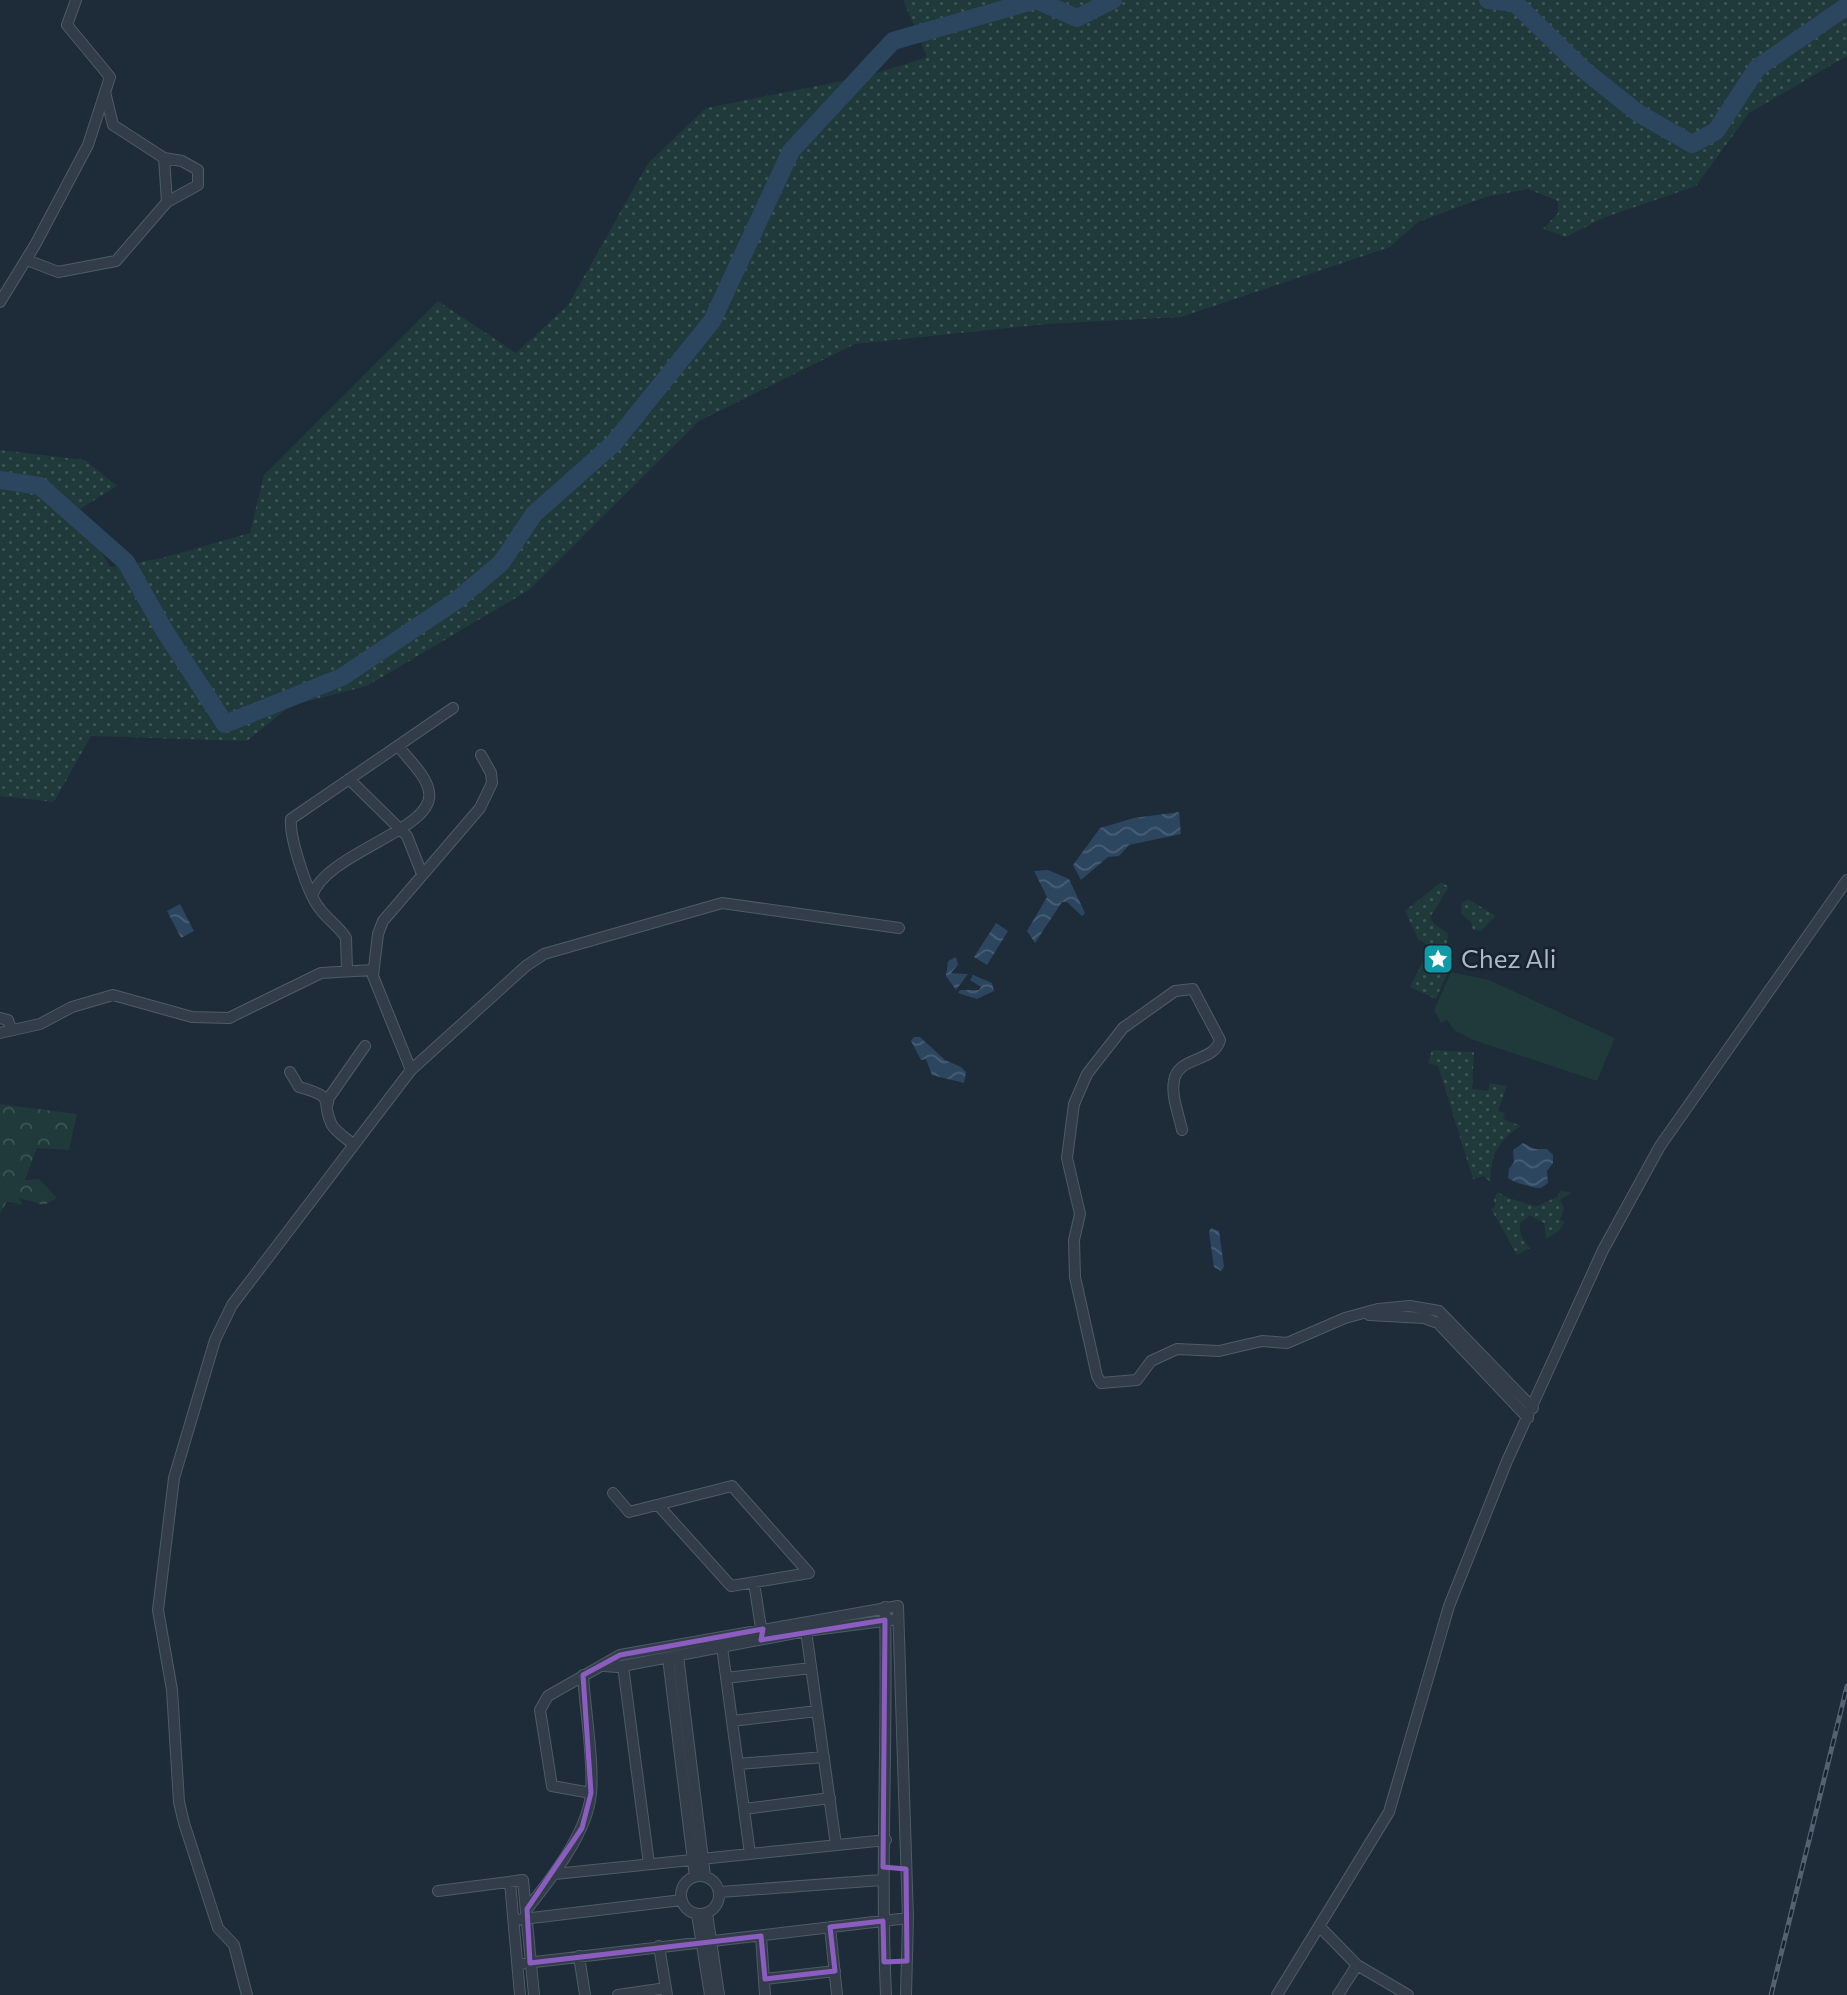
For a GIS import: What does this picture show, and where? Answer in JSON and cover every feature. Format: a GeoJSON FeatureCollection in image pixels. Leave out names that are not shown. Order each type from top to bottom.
{"type":"FeatureCollection","features":[{"type":"Feature","properties":{"kind":"street"},"geometry":{"type":"LineString","coordinates":[[0,302],[27,260],[88,145],[110,77],[67,24],[76,0]]}},
{"type":"Feature","properties":{"kind":"street"},"geometry":{"type":"LineString","coordinates":[[27,260],[58,272],[116,261],[167,202],[198,185],[198,170],[182,161],[164,158],[113,125],[106,92]]}},
{"type":"Feature","properties":{"kind":"street"},"geometry":{"type":"LineString","coordinates":[[164,158],[167,202]]}},
{"type":"Feature","properties":{"kind":"street"},"geometry":{"type":"LineString","coordinates":[[347,970],[346,936],[320,910],[312,896],[291,831],[291,820],[453,708]]}},
{"type":"Feature","properties":{"kind":"street"},"geometry":{"type":"LineString","coordinates":[[312,896],[320,879],[333,866],[402,830],[421,811],[429,795],[423,779],[399,747]]}},
{"type":"Feature","properties":{"kind":"street"},"geometry":{"type":"LineString","coordinates":[[411,1070],[372,970],[380,926],[422,874],[475,816],[484,801],[492,778],[481,755]]}},
{"type":"Feature","properties":{"kind":"street"},"geometry":{"type":"LineString","coordinates":[[349,779],[402,830],[414,849],[422,874]]}},
{"type":"Feature","properties":{"kind":"street"},"geometry":{"type":"LineString","coordinates":[[1277,1995],[1389,1812],[1446,1614],[1504,1470],[1603,1250],[1652,1159],[1847,880]]}},
{"type":"Feature","properties":{"kind":"street"},"geometry":{"type":"LineString","coordinates":[[247,1995],[234,1945],[218,1928],[206,1895],[189,1844],[179,1802],[172,1690],[158,1610],[174,1478],[215,1340],[228,1313],[246,1284],[411,1070],[526,966],[558,948],[722,903],[899,928]]}},
{"type":"Feature","properties":{"kind":"street"},"geometry":{"type":"LineString","coordinates":[[0,1018],[8,1020],[5,1031],[40,1024],[72,1007],[113,995],[192,1017],[229,1018],[300,980],[321,973],[372,970]]}},
{"type":"Feature","properties":{"kind":"street"},"geometry":{"type":"LineString","coordinates":[[1182,1130],[1173,1087],[1176,1074],[1184,1065],[1214,1052],[1220,1042],[1200,998],[1193,989],[1186,988],[1150,1006],[1123,1028],[1087,1074],[1074,1104],[1067,1158],[1080,1214],[1074,1240],[1075,1277],[1100,1382],[1137,1380],[1151,1361],[1177,1349],[1225,1351],[1262,1341],[1287,1343],[1319,1327],[1362,1315],[1399,1311],[1438,1324],[1530,1413]]}},
{"type":"Feature","properties":{"kind":"street"},"geometry":{"type":"LineString","coordinates":[[353,1144],[332,1125],[328,1099],[365,1046]]}},
{"type":"Feature","properties":{"kind":"street"},"geometry":{"type":"LineString","coordinates":[[290,1072],[299,1087],[319,1092],[328,1103]]}},
{"type":"Feature","properties":{"kind":"street"},"geometry":{"type":"LineString","coordinates":[[613,1493],[629,1511],[732,1486],[809,1573],[731,1586],[658,1505]]}},
{"type":"Feature","properties":{"kind":"street"},"geometry":{"type":"LineString","coordinates":[[754,1583],[762,1634]]}},
{"type":"Feature","properties":{"kind":"street"},"geometry":{"type":"LineString","coordinates":[[604,1666],[623,1666],[673,1657],[722,1647],[762,1634],[898,1606],[908,1918],[906,1995]]}},
{"type":"Feature","properties":{"kind":"street"},"geometry":{"type":"LineString","coordinates":[[885,1607],[886,1834],[882,1880],[886,1995]]}},
{"type":"Feature","properties":{"kind":"street"},"geometry":{"type":"LineString","coordinates":[[591,1793],[552,1786],[540,1710],[548,1696],[604,1666],[620,1654],[762,1634],[898,1619]]}},
{"type":"Feature","properties":{"kind":"street"},"geometry":{"type":"LineString","coordinates":[[806,1631],[836,1845]]}},
{"type":"Feature","properties":{"kind":"street"},"geometry":{"type":"LineString","coordinates":[[722,1647],[750,1854]]}},
{"type":"Feature","properties":{"kind":"street"},"geometry":{"type":"LineString","coordinates":[[673,1657],[700,1876]]}},
{"type":"Feature","properties":{"kind":"street"},"geometry":{"type":"LineString","coordinates":[[623,1666],[649,1864]]}},
{"type":"Feature","properties":{"kind":"street"},"geometry":{"type":"LineString","coordinates":[[726,1678],[811,1668]]}},
{"type":"Feature","properties":{"kind":"street"},"geometry":{"type":"LineString","coordinates":[[527,1914],[582,1828],[591,1793],[583,1675]]}},
{"type":"Feature","properties":{"kind":"street"},"geometry":{"type":"LineString","coordinates":[[885,1701],[901,1701]]}},
{"type":"Feature","properties":{"kind":"street"},"geometry":{"type":"LineString","coordinates":[[732,1721],[817,1711]]}},
{"type":"Feature","properties":{"kind":"street"},"geometry":{"type":"LineString","coordinates":[[885,1742],[902,1741]]}},
{"type":"Feature","properties":{"kind":"street"},"geometry":{"type":"LineString","coordinates":[[738,1764],[824,1757]]}},
{"type":"Feature","properties":{"kind":"street"},"geometry":{"type":"LineString","coordinates":[[885,1784],[904,1786]]}},
{"type":"Feature","properties":{"kind":"street"},"geometry":{"type":"LineString","coordinates":[[744,1809],[830,1798]]}},
{"type":"Feature","properties":{"kind":"street"},"geometry":{"type":"LineString","coordinates":[[555,1874],[836,1845],[905,1827]]}},
{"type":"Feature","properties":{"kind":"street"},"geometry":{"type":"LineString","coordinates":[[883,1867],[906,1869]]}},
{"type":"Feature","properties":{"kind":"street"},"geometry":{"type":"LineString","coordinates":[[700,1876],[712,1879],[719,1892],[717,1905],[702,1913],[688,1910],[682,1900],[682,1889],[700,1876]]}},
{"type":"Feature","properties":{"kind":"street"},"geometry":{"type":"LineString","coordinates":[[438,1891],[523,1880],[534,1995]]}},
{"type":"Feature","properties":{"kind":"street"},"geometry":{"type":"LineString","coordinates":[[719,1892],[882,1880]]}},
{"type":"Feature","properties":{"kind":"street"},"geometry":{"type":"LineString","coordinates":[[510,1882],[520,1995]]}},
{"type":"Feature","properties":{"kind":"street"},"geometry":{"type":"LineString","coordinates":[[515,1920],[527,1914],[682,1900]]}},
{"type":"Feature","properties":{"kind":"street"},"geometry":{"type":"LineString","coordinates":[[702,1913],[719,1995]]}},
{"type":"Feature","properties":{"kind":"street"},"geometry":{"type":"LineString","coordinates":[[518,1964],[908,1918]]}},
{"type":"Feature","properties":{"kind":"street"},"geometry":{"type":"LineString","coordinates":[[830,1927],[837,1995]]}},
{"type":"Feature","properties":{"kind":"street"},"geometry":{"type":"LineString","coordinates":[[1320,1927],[1357,1965],[1408,1995]]}},
{"type":"Feature","properties":{"kind":"street"},"geometry":{"type":"LineString","coordinates":[[761,1936],[765,1995]]}},
{"type":"Feature","properties":{"kind":"street"},"geometry":{"type":"LineString","coordinates":[[708,1942],[710,1995]]}},
{"type":"Feature","properties":{"kind":"street"},"geometry":{"type":"LineString","coordinates":[[618,1995],[666,1992],[659,1946]]}},
{"type":"Feature","properties":{"kind":"street"},"geometry":{"type":"LineString","coordinates":[[579,1955],[585,1995]]}},
{"type":"Feature","properties":{"kind":"street"},"geometry":{"type":"LineString","coordinates":[[884,1962],[907,1961]]}},
{"type":"Feature","properties":{"kind":"street"},"geometry":{"type":"LineString","coordinates":[[1338,1995],[1357,1965]]}},
{"type":"Feature","properties":{"kind":"street"},"geometry":{"type":"LineString","coordinates":[[765,1979],[835,1971]]}},
{"type":"Feature","properties":{"kind":"highlighted area"},"geometry":{"type":"Polygon","coordinates":[[[885,1620],[883,1867],[906,1869],[907,1961],[884,1962],[883,1921],[830,1927],[835,1971],[765,1979],[761,1936],[530,1963],[527,1909],[582,1828],[591,1793],[583,1675],[620,1655],[763,1629],[761,1640],[885,1620]]]}},
{"type":"Feature","properties":{"kind":"green space"},"geometry":{"type":"Polygon","coordinates":[[[903,0],[1847,0],[1847,56],[1749,113],[1696,186],[1603,218],[1566,237],[1543,229],[1558,213],[1558,201],[1528,189],[1486,197],[1418,222],[1390,247],[1181,317],[1047,324],[855,344],[699,421],[529,590],[367,686],[290,706],[247,741],[91,736],[54,802],[0,796],[0,450],[85,460],[117,486],[77,511],[110,567],[162,558],[250,533],[264,475],[438,301],[516,353],[568,305],[648,163],[706,108],[867,76],[927,57],[903,0]]]}},
{"type":"Feature","properties":{"kind":"green space"},"geometry":{"type":"Polygon","coordinates":[[[1441,882],[1449,887],[1430,917],[1434,924],[1448,933],[1445,957],[1418,939],[1405,911],[1441,882]]]}},
{"type":"Feature","properties":{"kind":"green space"},"geometry":{"type":"Polygon","coordinates":[[[1468,899],[1496,916],[1481,931],[1473,930],[1471,922],[1461,914],[1462,903],[1468,899]]]}},
{"type":"Feature","properties":{"kind":"green space"},"geometry":{"type":"Polygon","coordinates":[[[1422,963],[1447,974],[1436,999],[1410,987],[1422,963]]]}},
{"type":"Feature","properties":{"kind":"green space"},"geometry":{"type":"Polygon","coordinates":[[[1451,972],[1489,980],[1615,1038],[1597,1081],[1473,1040],[1454,1030],[1447,1020],[1441,1023],[1434,1010],[1451,972]]]}},
{"type":"Feature","properties":{"kind":"green space"},"geometry":{"type":"Polygon","coordinates":[[[1432,1050],[1474,1052],[1472,1089],[1488,1091],[1490,1083],[1507,1086],[1498,1111],[1505,1113],[1503,1119],[1521,1126],[1501,1143],[1497,1150],[1492,1165],[1491,1183],[1484,1176],[1473,1179],[1438,1066],[1428,1063],[1432,1050]]]}},
{"type":"Feature","properties":{"kind":"green space"},"geometry":{"type":"Polygon","coordinates":[[[0,1104],[77,1114],[69,1150],[37,1148],[25,1180],[39,1179],[57,1198],[44,1205],[19,1198],[23,1205],[7,1201],[0,1214],[0,1104]]]}},
{"type":"Feature","properties":{"kind":"green space"},"geometry":{"type":"Polygon","coordinates":[[[1561,1190],[1571,1193],[1560,1200],[1564,1208],[1560,1220],[1565,1222],[1559,1231],[1546,1239],[1544,1223],[1530,1215],[1520,1223],[1520,1227],[1522,1237],[1530,1248],[1517,1255],[1491,1209],[1495,1206],[1494,1199],[1498,1192],[1535,1207],[1557,1197],[1561,1190]]]}},
{"type":"Feature","properties":{"kind":"water"},"geometry":{"type":"Polygon","coordinates":[[[1179,812],[1181,834],[1129,845],[1119,856],[1108,857],[1081,880],[1073,865],[1100,828],[1134,818],[1179,812]]]}},
{"type":"Feature","properties":{"kind":"water"},"geometry":{"type":"Polygon","coordinates":[[[1048,870],[1069,879],[1085,913],[1082,916],[1067,902],[1062,902],[1035,943],[1027,931],[1047,897],[1034,871],[1048,870]]]}},
{"type":"Feature","properties":{"kind":"water"},"geometry":{"type":"Polygon","coordinates":[[[180,904],[194,931],[181,938],[167,911],[180,904]]]}},
{"type":"Feature","properties":{"kind":"water"},"geometry":{"type":"Polygon","coordinates":[[[996,923],[1008,931],[987,965],[974,957],[996,923]]]}},
{"type":"Feature","properties":{"kind":"water"},"geometry":{"type":"Polygon","coordinates":[[[956,957],[958,965],[951,973],[968,974],[956,990],[946,976],[948,961],[956,957]]]}},
{"type":"Feature","properties":{"kind":"water"},"geometry":{"type":"Polygon","coordinates":[[[973,975],[992,983],[994,991],[977,999],[958,993],[960,990],[979,990],[981,987],[970,980],[973,975]]]}},
{"type":"Feature","properties":{"kind":"water"},"geometry":{"type":"Polygon","coordinates":[[[914,1037],[920,1037],[945,1060],[961,1067],[966,1072],[964,1083],[932,1075],[926,1059],[921,1060],[911,1041],[914,1037]]]}},
{"type":"Feature","properties":{"kind":"water"},"geometry":{"type":"Polygon","coordinates":[[[1523,1143],[1535,1149],[1547,1149],[1553,1155],[1553,1163],[1547,1171],[1548,1183],[1541,1188],[1508,1178],[1509,1169],[1514,1162],[1513,1150],[1523,1143]]]}},
{"type":"Feature","properties":{"kind":"water"},"geometry":{"type":"Polygon","coordinates":[[[1211,1228],[1219,1231],[1224,1267],[1221,1271],[1214,1267],[1209,1232],[1211,1228]]]}},
{"type":"Feature","properties":{"kind":"waterway"},"geometry":{"type":"LineString","coordinates":[[0,480],[40,486],[126,562],[164,630],[225,724],[342,677],[457,600],[501,563],[534,514],[613,444],[712,321],[791,151],[893,41],[1036,0],[1077,18],[1113,0]]}},
{"type":"Feature","properties":{"kind":"waterway"},"geometry":{"type":"LineString","coordinates":[[1488,0],[1515,3],[1584,70],[1638,113],[1692,144],[1716,131],[1757,68],[1847,6]]}},
{"type":"Feature","properties":{"kind":"railway"},"geometry":{"type":"LineString","coordinates":[[1771,1995],[1847,1686]]}},
{"type":"Feature","properties":{"kind":"place","name":"Chez Ali"},"geometry":{"type":"Point","coordinates":[1438,959]}}]}
